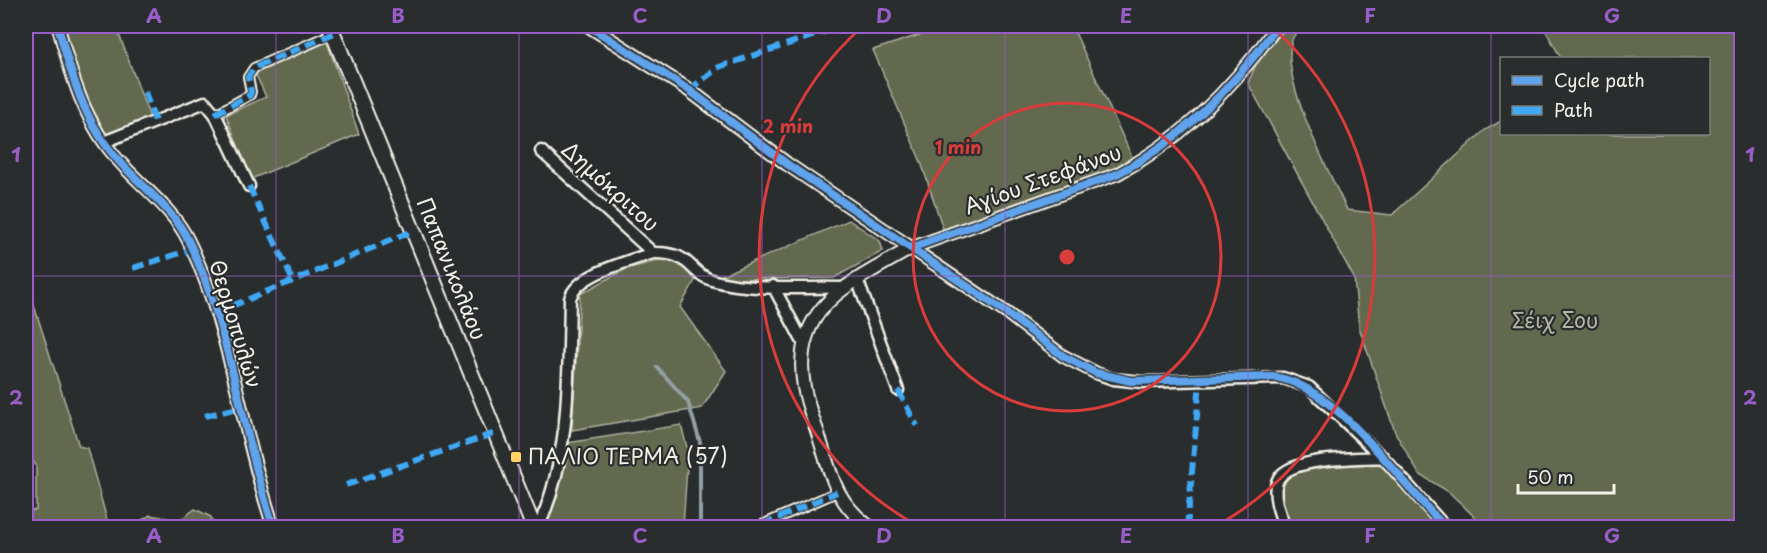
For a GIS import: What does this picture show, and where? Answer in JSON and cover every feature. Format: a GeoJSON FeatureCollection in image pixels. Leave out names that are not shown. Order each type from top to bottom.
{"type":"FeatureCollection","features":[{"type":"Feature","properties":{"kind":"main road","name":"Παπανικολάου"},"geometry":{"type":"LineString","coordinates":[[332,29],[536,528]]}},
{"type":"Feature","properties":{"kind":"street","name":"Θερμοπυλών"},"geometry":{"type":"LineString","coordinates":[[58,26],[80,98],[104,142],[117,160],[173,218],[193,249],[225,340],[274,528]]}},
{"type":"Feature","properties":{"kind":"street"},"geometry":{"type":"LineString","coordinates":[[589,26],[689,90],[796,171],[1008,314],[1063,356],[1095,373],[1113,379],[1142,382],[1272,377],[1293,381],[1318,393],[1383,458],[1446,528]]}},
{"type":"Feature","properties":{"kind":"street","name":"Αγίου Στεφάνου"},"geometry":{"type":"LineString","coordinates":[[871,528],[847,508],[837,492],[805,388],[804,344],[808,330],[820,310],[842,288],[911,248],[1117,174],[1140,162],[1158,150],[1218,97],[1252,60],[1277,26]]}},
{"type":"Feature","properties":{"kind":"street"},"geometry":{"type":"LineString","coordinates":[[215,114],[250,95],[252,92],[248,77],[254,68],[332,29]]}},
{"type":"Feature","properties":{"kind":"street"},"geometry":{"type":"LineString","coordinates":[[104,142],[205,102],[215,114],[249,186]]}},
{"type":"Feature","properties":{"kind":"street","name":"Δημόκριτου"},"geometry":{"type":"LineString","coordinates":[[541,151],[653,253]]}},
{"type":"Feature","properties":{"kind":"street"},"geometry":{"type":"LineString","coordinates":[[536,528],[548,502],[567,414],[571,293],[586,278],[653,253],[674,254],[713,281],[842,288]]}},
{"type":"Feature","properties":{"kind":"street"},"geometry":{"type":"LineString","coordinates":[[857,279],[898,390]]}},
{"type":"Feature","properties":{"kind":"street"},"geometry":{"type":"LineString","coordinates":[[773,286],[804,344]]}},
{"type":"Feature","properties":{"kind":"street"},"geometry":{"type":"LineString","coordinates":[[1286,528],[1275,491],[1277,481],[1288,469],[1301,463],[1383,458]]}},
{"type":"Feature","properties":{"kind":"street"},"geometry":{"type":"LineString","coordinates":[[762,525],[837,492]]}},
{"type":"Feature","properties":{"kind":"green space"},"geometry":{"type":"Polygon","coordinates":[[[61,26],[116,26],[150,118],[106,134],[79,82],[61,26]]]}},
{"type":"Feature","properties":{"kind":"green space"},"geometry":{"type":"Polygon","coordinates":[[[947,26],[1072,26],[1134,161],[945,235],[921,162],[873,50],[947,26]]]}},
{"type":"Feature","properties":{"kind":"green space","name":"Σέιχ Σου"},"geometry":{"type":"Polygon","coordinates":[[[1288,26],[1303,26],[1292,40],[1290,57],[1293,78],[1308,126],[1347,210],[1392,215],[1485,130],[1500,122],[1500,135],[1710,135],[1710,57],[1560,57],[1543,26],[1741,26],[1741,527],[1485,527],[1449,492],[1419,474],[1395,432],[1359,327],[1354,278],[1248,83],[1258,60],[1288,26]]]}},
{"type":"Feature","properties":{"kind":"green space"},"geometry":{"type":"Polygon","coordinates":[[[327,42],[359,134],[251,179],[226,115],[266,97],[255,73],[327,42]]]}},
{"type":"Feature","properties":{"kind":"green space"},"geometry":{"type":"Polygon","coordinates":[[[849,220],[880,241],[883,251],[834,278],[713,279],[849,220]]]}},
{"type":"Feature","properties":{"kind":"green space"},"geometry":{"type":"Polygon","coordinates":[[[657,261],[677,262],[696,279],[680,307],[726,371],[702,408],[572,430],[580,294],[626,269],[657,261]]]}},
{"type":"Feature","properties":{"kind":"green space"},"geometry":{"type":"Polygon","coordinates":[[[30,293],[79,446],[87,448],[109,527],[26,527],[26,512],[36,510],[36,465],[31,459],[26,458],[26,294],[30,293]]]}},
{"type":"Feature","properties":{"kind":"green space"},"geometry":{"type":"Polygon","coordinates":[[[681,425],[688,451],[683,527],[544,528],[567,443],[681,425]]]}},
{"type":"Feature","properties":{"kind":"green space"},"geometry":{"type":"Polygon","coordinates":[[[1380,464],[1440,527],[1289,527],[1282,503],[1283,487],[1291,476],[1304,469],[1322,466],[1380,464]]]}},
{"type":"Feature","properties":{"kind":"green space"},"geometry":{"type":"Polygon","coordinates":[[[195,509],[211,517],[214,527],[139,527],[139,522],[150,515],[180,520],[195,509]]]}},
{"type":"Feature","properties":{"kind":"waterway"},"geometry":{"type":"LineString","coordinates":[[657,367],[688,402],[700,442],[700,528]]}},
{"type":"Feature","properties":{"kind":"marked path"},"geometry":{"type":"LineString","coordinates":[[689,90],[719,67],[842,26]]}},
{"type":"Feature","properties":{"kind":"marked path"},"geometry":{"type":"LineString","coordinates":[[215,114],[250,95],[248,77],[254,68],[334,33]]}},
{"type":"Feature","properties":{"kind":"marked path"},"geometry":{"type":"LineString","coordinates":[[145,92],[155,121]]}},
{"type":"Feature","properties":{"kind":"marked path"},"geometry":{"type":"LineString","coordinates":[[249,186],[293,281]]}},
{"type":"Feature","properties":{"kind":"marked path"},"geometry":{"type":"LineString","coordinates":[[215,313],[413,231]]}},
{"type":"Feature","properties":{"kind":"marked path"},"geometry":{"type":"LineString","coordinates":[[133,268],[193,249]]}},
{"type":"Feature","properties":{"kind":"marked path"},"geometry":{"type":"LineString","coordinates":[[1187,528],[1200,381]]}},
{"type":"Feature","properties":{"kind":"marked path"},"geometry":{"type":"LineString","coordinates":[[898,390],[917,426]]}},
{"type":"Feature","properties":{"kind":"marked path"},"geometry":{"type":"LineString","coordinates":[[205,416],[242,407]]}},
{"type":"Feature","properties":{"kind":"marked path"},"geometry":{"type":"LineString","coordinates":[[346,485],[495,433]]}},
{"type":"Feature","properties":{"kind":"marked path"},"geometry":{"type":"LineString","coordinates":[[762,525],[837,492]]}},
{"type":"Feature","properties":{"kind":"cycle path"},"geometry":{"type":"LineString","coordinates":[[58,26],[80,97],[97,131],[119,161],[174,218],[188,240],[203,274],[226,346],[253,456],[274,528]]}},
{"type":"Feature","properties":{"kind":"cycle path"},"geometry":{"type":"LineString","coordinates":[[589,26],[689,90],[787,164],[1008,314],[1063,356],[1096,373],[1131,381],[1272,377],[1295,383],[1319,396],[1343,415],[1366,438],[1446,528]]}},
{"type":"Feature","properties":{"kind":"cycle path"},"geometry":{"type":"LineString","coordinates":[[911,248],[1117,174],[1141,160],[1164,145],[1206,109],[1261,48],[1277,26]]}},
{"type":"Feature","properties":{"kind":"place","name":"ΠΑΛΙΟ ΤΕΡΜΑ (57)"},"geometry":{"type":"Point","coordinates":[516,457]}}]}
